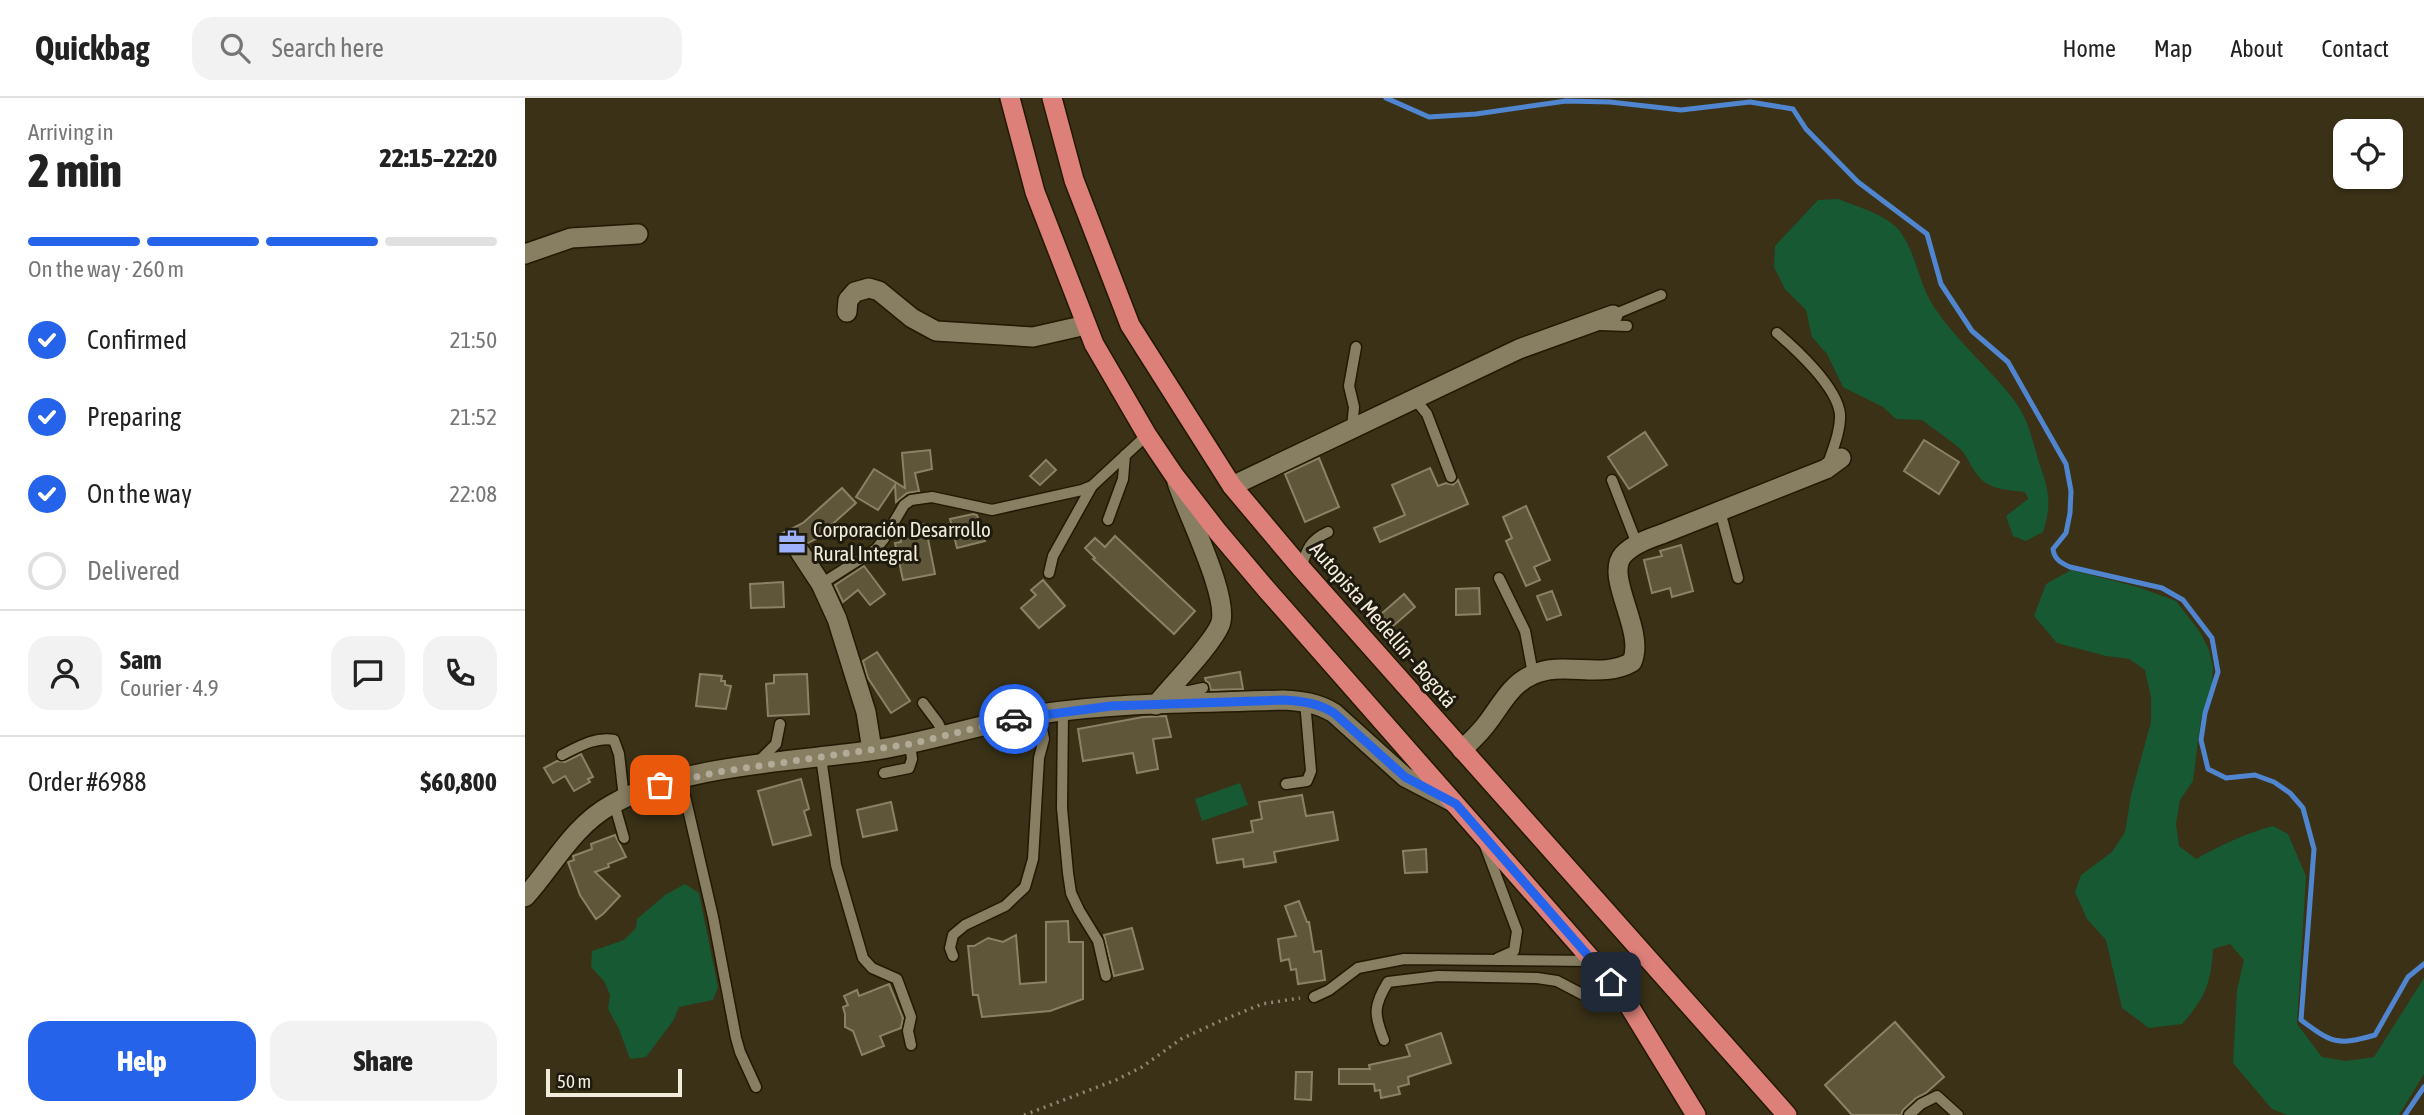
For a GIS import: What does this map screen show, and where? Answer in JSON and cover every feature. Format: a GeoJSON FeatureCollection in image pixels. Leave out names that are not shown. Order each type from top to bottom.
{"type":"FeatureCollection","features":[{"type":"Feature","properties":{"kind":"highway"},"geometry":{"type":"LineString","coordinates":[[1010,98],[1035,192],[1086,325],[1094,344],[1147,435],[1218,532],[1267,590],[1628,1004],[1695,1114]]}},
{"type":"Feature","properties":{"kind":"highway","name":"Autopista Medellín - Bogotá"},"geometry":{"type":"LineString","coordinates":[[1052,98],[1074,180],[1130,325],[1232,486],[1301,568],[1787,1115]]}},
{"type":"Feature","properties":{"kind":"street"},"geometry":{"type":"LineString","coordinates":[[525,254],[571,238],[638,234]]}},
{"type":"Feature","properties":{"kind":"street"},"geometry":{"type":"LineString","coordinates":[[847,312],[848,300],[855,292],[869,288],[879,291],[912,318],[936,331],[1033,337],[1086,325]]}},
{"type":"Feature","properties":{"kind":"street"},"geometry":{"type":"LineString","coordinates":[[1232,486],[1519,349],[1612,321]]}},
{"type":"Feature","properties":{"kind":"street"},"geometry":{"type":"LineString","coordinates":[[1462,750],[1487,724],[1513,689],[1533,674],[1546,670],[1616,669],[1632,662],[1636,654],[1636,637],[1618,568],[1620,558],[1637,544],[1833,464]]}},
{"type":"Feature","properties":{"kind":"street"},"geometry":{"type":"LineString","coordinates":[[1162,698],[1212,638],[1223,615],[1214,579],[1174,475]]}},
{"type":"Feature","properties":{"kind":"street"},"geometry":{"type":"LineString","coordinates":[[800,552],[821,584],[837,619],[866,712],[872,750]]}},
{"type":"Feature","properties":{"kind":"street"},"geometry":{"type":"LineString","coordinates":[[525,897],[573,836],[602,810],[660,785],[754,766],[910,744],[1039,715],[1162,698],[1305,701],[1322,706],[1334,713],[1405,777],[1456,804]]}},
{"type":"Feature","properties":{"kind":"lane"},"geometry":{"type":"LineString","coordinates":[[1612,321],[1661,295]]}},
{"type":"Feature","properties":{"kind":"lane"},"geometry":{"type":"LineString","coordinates":[[1777,333],[1819,375],[1838,405],[1840,415],[1833,464]]}},
{"type":"Feature","properties":{"kind":"lane"},"geometry":{"type":"LineString","coordinates":[[1352,428],[1353,407],[1349,386],[1356,347]]}},
{"type":"Feature","properties":{"kind":"lane"},"geometry":{"type":"LineString","coordinates":[[1414,398],[1427,414],[1451,478]]}},
{"type":"Feature","properties":{"kind":"lane"},"geometry":{"type":"LineString","coordinates":[[1049,573],[1053,556],[1092,486],[1147,435]]}},
{"type":"Feature","properties":{"kind":"lane"},"geometry":{"type":"LineString","coordinates":[[1108,520],[1123,479],[1125,454]]}},
{"type":"Feature","properties":{"kind":"lane"},"geometry":{"type":"LineString","coordinates":[[1612,480],[1637,544]]}},
{"type":"Feature","properties":{"kind":"lane"},"geometry":{"type":"LineString","coordinates":[[821,584],[876,548],[904,505],[911,500],[932,498],[992,510],[1092,486]]}},
{"type":"Feature","properties":{"kind":"lane"},"geometry":{"type":"LineString","coordinates":[[1720,511],[1738,578]]}},
{"type":"Feature","properties":{"kind":"lane"},"geometry":{"type":"LineString","coordinates":[[1301,568],[1308,546],[1315,538],[1328,532]]}},
{"type":"Feature","properties":{"kind":"lane"},"geometry":{"type":"LineString","coordinates":[[1499,578],[1525,631],[1533,674]]}},
{"type":"Feature","properties":{"kind":"lane"},"geometry":{"type":"LineString","coordinates":[[1162,698],[1203,688]]}},
{"type":"Feature","properties":{"kind":"lane"},"geometry":{"type":"LineString","coordinates":[[1286,784],[1307,781],[1311,771],[1305,701]]}},
{"type":"Feature","properties":{"kind":"lane"},"geometry":{"type":"LineString","coordinates":[[923,703],[944,735]]}},
{"type":"Feature","properties":{"kind":"lane"},"geometry":{"type":"LineString","coordinates":[[1063,711],[1062,808],[1071,892],[1098,941],[1106,976]]}},
{"type":"Feature","properties":{"kind":"lane"},"geometry":{"type":"LineString","coordinates":[[953,956],[950,947],[953,934],[965,925],[1005,906],[1025,887],[1033,859],[1039,758],[1044,739],[1039,715]]}},
{"type":"Feature","properties":{"kind":"lane"},"geometry":{"type":"LineString","coordinates":[[754,766],[776,744],[780,724]]}},
{"type":"Feature","properties":{"kind":"lane"},"geometry":{"type":"LineString","coordinates":[[562,755],[594,741],[605,738],[614,740],[619,754],[619,801],[624,838]]}},
{"type":"Feature","properties":{"kind":"lane"},"geometry":{"type":"LineString","coordinates":[[884,772],[909,768],[912,759],[910,744]]}},
{"type":"Feature","properties":{"kind":"lane"},"geometry":{"type":"LineString","coordinates":[[821,757],[837,865],[863,958],[872,968],[897,979],[911,1017],[908,1031],[911,1045]]}},
{"type":"Feature","properties":{"kind":"lane"},"geometry":{"type":"LineString","coordinates":[[681,779],[713,917],[736,1038],[756,1087]]}},
{"type":"Feature","properties":{"kind":"lane"},"geometry":{"type":"LineString","coordinates":[[1481,833],[1517,931],[1514,951],[1496,959]]}},
{"type":"Feature","properties":{"kind":"lane"},"geometry":{"type":"LineString","coordinates":[[1314,997],[1329,990],[1358,968],[1380,962],[1423,957],[1593,961]]}},
{"type":"Feature","properties":{"kind":"lane"},"geometry":{"type":"LineString","coordinates":[[1384,1040],[1376,1019],[1376,1007],[1388,982],[1401,979],[1438,976],[1538,978],[1557,981],[1597,1002],[1628,1004]]}},
{"type":"Feature","properties":{"kind":"lane"},"geometry":{"type":"LineString","coordinates":[[1909,1115],[1921,1104],[1937,1096],[1958,1115]]}},
{"type":"Feature","properties":{"kind":"path"},"geometry":{"type":"LineString","coordinates":[[1024,1115],[1116,1080],[1142,1067],[1181,1039],[1229,1017],[1262,1004],[1314,997]]}},
{"type":"Feature","properties":{"kind":"green space"},"geometry":{"type":"Polygon","coordinates":[[[1838,199],[1879,216],[1899,230],[1910,249],[1934,307],[2019,407],[2029,429],[2047,487],[2048,511],[2043,532],[2026,541],[2013,536],[2006,516],[2028,499],[2025,492],[1989,485],[1976,473],[1961,450],[1922,420],[1896,419],[1883,407],[1843,387],[1827,354],[1812,337],[1806,310],[1785,289],[1774,267],[1775,246],[1818,200],[1838,199]]]}},
{"type":"Feature","properties":{"kind":"green space"},"geometry":{"type":"Polygon","coordinates":[[[2071,570],[2138,587],[2176,601],[2200,632],[2209,650],[2213,667],[2212,684],[2201,718],[2193,781],[2180,800],[2176,824],[2179,846],[2196,859],[2234,840],[2273,826],[2288,834],[2306,876],[2297,1024],[2322,1057],[2346,1061],[2374,1057],[2424,978],[2424,1074],[2399,1115],[2287,1115],[2272,1109],[2233,1063],[2237,990],[2244,960],[2230,944],[2213,949],[2211,972],[2205,990],[2182,1024],[2149,1028],[2122,1008],[2106,940],[2087,919],[2075,892],[2081,875],[2112,852],[2125,832],[2131,795],[2151,722],[2151,697],[2145,670],[2129,659],[2057,643],[2034,616],[2046,584],[2071,570]]]}},
{"type":"Feature","properties":{"kind":"green space"},"geometry":{"type":"Polygon","coordinates":[[[1240,783],[1248,805],[1202,821],[1195,799],[1240,783]]]}},
{"type":"Feature","properties":{"kind":"green space"},"geometry":{"type":"Polygon","coordinates":[[[685,884],[699,893],[718,987],[713,1000],[679,1007],[673,1021],[646,1057],[630,1059],[608,1009],[610,995],[604,981],[591,967],[592,951],[624,940],[636,928],[637,919],[665,895],[685,884]]]}},
{"type":"Feature","properties":{"kind":"building"},"geometry":{"type":"Polygon","coordinates":[[[1645,432],[1667,465],[1629,489],[1608,457],[1645,432]]]}},
{"type":"Feature","properties":{"kind":"building"},"geometry":{"type":"Polygon","coordinates":[[[1924,440],[1959,462],[1939,494],[1904,471],[1924,440]]]}},
{"type":"Feature","properties":{"kind":"building"},"geometry":{"type":"Polygon","coordinates":[[[930,450],[932,469],[915,473],[919,491],[907,493],[896,502],[895,485],[878,510],[856,497],[874,469],[905,488],[902,453],[930,450]]]}},
{"type":"Feature","properties":{"kind":"building"},"geometry":{"type":"Polygon","coordinates":[[[1319,458],[1339,507],[1305,522],[1285,474],[1319,458]]]}},
{"type":"Feature","properties":{"kind":"building"},"geometry":{"type":"Polygon","coordinates":[[[1046,460],[1056,470],[1040,485],[1030,476],[1046,460]]]}},
{"type":"Feature","properties":{"kind":"building"},"geometry":{"type":"Polygon","coordinates":[[[1430,468],[1438,486],[1446,483],[1453,485],[1458,480],[1468,504],[1380,542],[1374,528],[1405,515],[1392,485],[1430,468]]]}},
{"type":"Feature","properties":{"kind":"building"},"geometry":{"type":"Polygon","coordinates":[[[842,488],[856,503],[816,539],[808,543],[794,541],[787,553],[779,535],[803,523],[842,488]]]}},
{"type":"Feature","properties":{"kind":"building"},"geometry":{"type":"Polygon","coordinates":[[[1526,506],[1550,560],[1534,567],[1540,580],[1526,586],[1506,541],[1512,538],[1503,517],[1526,506]]]}},
{"type":"Feature","properties":{"kind":"building"},"geometry":{"type":"Polygon","coordinates":[[[977,515],[985,541],[957,548],[950,519],[977,515]]]}},
{"type":"Feature","properties":{"kind":"building"},"geometry":{"type":"Polygon","coordinates":[[[925,524],[935,574],[903,580],[895,543],[901,542],[899,530],[925,524]]]}},
{"type":"Feature","properties":{"kind":"building"},"geometry":{"type":"Polygon","coordinates":[[[1115,536],[1195,611],[1174,634],[1093,559],[1095,558],[1085,548],[1095,538],[1105,547],[1115,536]]]}},
{"type":"Feature","properties":{"kind":"building"},"geometry":{"type":"Polygon","coordinates":[[[1681,545],[1693,591],[1672,597],[1670,588],[1652,593],[1644,560],[1662,556],[1660,551],[1681,545]]]}},
{"type":"Feature","properties":{"kind":"building"},"geometry":{"type":"Polygon","coordinates":[[[864,566],[885,594],[870,605],[858,590],[843,602],[835,585],[864,566]]]}},
{"type":"Feature","properties":{"kind":"building"},"geometry":{"type":"Polygon","coordinates":[[[1043,580],[1065,606],[1039,628],[1021,608],[1036,595],[1031,590],[1043,580]]]}},
{"type":"Feature","properties":{"kind":"building"},"geometry":{"type":"Polygon","coordinates":[[[783,582],[784,607],[751,608],[750,584],[783,582]]]}},
{"type":"Feature","properties":{"kind":"building"},"geometry":{"type":"Polygon","coordinates":[[[1479,588],[1480,614],[1456,615],[1456,589],[1479,588]]]}},
{"type":"Feature","properties":{"kind":"building"},"geometry":{"type":"Polygon","coordinates":[[[1552,591],[1561,615],[1547,620],[1537,596],[1552,591]]]}},
{"type":"Feature","properties":{"kind":"building"},"geometry":{"type":"Polygon","coordinates":[[[1404,594],[1415,607],[1392,627],[1380,615],[1404,594]]]}},
{"type":"Feature","properties":{"kind":"building"},"geometry":{"type":"Polygon","coordinates":[[[877,652],[910,701],[891,713],[868,678],[863,661],[877,652]]]}},
{"type":"Feature","properties":{"kind":"building"},"geometry":{"type":"Polygon","coordinates":[[[1240,672],[1243,689],[1211,690],[1205,678],[1240,672]]]}},
{"type":"Feature","properties":{"kind":"building"},"geometry":{"type":"Polygon","coordinates":[[[700,674],[722,676],[721,681],[731,686],[726,709],[696,706],[700,674]]]}},
{"type":"Feature","properties":{"kind":"building"},"geometry":{"type":"Polygon","coordinates":[[[807,674],[809,714],[768,716],[766,684],[774,683],[774,675],[807,674]]]}},
{"type":"Feature","properties":{"kind":"building"},"geometry":{"type":"Polygon","coordinates":[[[1166,716],[1171,737],[1153,739],[1158,769],[1137,773],[1133,753],[1083,761],[1078,729],[1143,717],[1166,716]]]}},
{"type":"Feature","properties":{"kind":"building"},"geometry":{"type":"Polygon","coordinates":[[[581,754],[593,777],[588,779],[590,782],[574,791],[565,776],[553,783],[544,768],[581,754]]]}},
{"type":"Feature","properties":{"kind":"building"},"geometry":{"type":"Polygon","coordinates":[[[801,779],[809,809],[804,811],[811,835],[773,845],[758,791],[801,779]]]}},
{"type":"Feature","properties":{"kind":"building"},"geometry":{"type":"Polygon","coordinates":[[[1302,795],[1306,816],[1333,812],[1338,840],[1274,852],[1276,862],[1244,867],[1243,859],[1217,863],[1213,839],[1253,832],[1251,821],[1262,819],[1259,802],[1302,795]]]}},
{"type":"Feature","properties":{"kind":"building"},"geometry":{"type":"Polygon","coordinates":[[[891,802],[897,830],[863,837],[857,810],[891,802]]]}},
{"type":"Feature","properties":{"kind":"building"},"geometry":{"type":"Polygon","coordinates":[[[615,835],[626,857],[595,872],[620,896],[596,919],[580,895],[568,862],[574,860],[573,856],[592,849],[591,844],[615,835]]]}},
{"type":"Feature","properties":{"kind":"building"},"geometry":{"type":"Polygon","coordinates":[[[1426,849],[1427,872],[1405,873],[1403,851],[1426,849]]]}},
{"type":"Feature","properties":{"kind":"building"},"geometry":{"type":"Polygon","coordinates":[[[1299,901],[1309,922],[1314,952],[1321,951],[1325,980],[1298,984],[1296,969],[1291,970],[1289,959],[1281,961],[1278,939],[1296,936],[1285,906],[1299,901]]]}},
{"type":"Feature","properties":{"kind":"building"},"geometry":{"type":"Polygon","coordinates":[[[1068,921],[1069,942],[1083,942],[1083,999],[1050,1011],[982,1017],[978,995],[973,995],[968,946],[974,946],[988,938],[1003,942],[1016,935],[1020,984],[1046,982],[1046,922],[1068,921]]]}},
{"type":"Feature","properties":{"kind":"building"},"geometry":{"type":"Polygon","coordinates":[[[1132,928],[1143,969],[1114,976],[1104,935],[1132,928]]]}},
{"type":"Feature","properties":{"kind":"building"},"geometry":{"type":"Polygon","coordinates":[[[889,984],[903,1018],[901,1028],[880,1036],[884,1046],[862,1055],[853,1031],[845,1027],[843,1007],[848,1005],[844,996],[857,990],[859,996],[889,984]]]}},
{"type":"Feature","properties":{"kind":"building"},"geometry":{"type":"Polygon","coordinates":[[[1895,1022],[1944,1077],[1916,1098],[1901,1115],[1852,1115],[1825,1085],[1895,1022]]]}},
{"type":"Feature","properties":{"kind":"building"},"geometry":{"type":"Polygon","coordinates":[[[1441,1033],[1451,1063],[1408,1077],[1409,1084],[1398,1087],[1400,1094],[1381,1098],[1380,1090],[1375,1091],[1374,1084],[1339,1084],[1339,1069],[1370,1069],[1369,1065],[1410,1056],[1406,1045],[1441,1033]]]}},
{"type":"Feature","properties":{"kind":"building"},"geometry":{"type":"Polygon","coordinates":[[[1296,1072],[1312,1072],[1311,1100],[1295,1099],[1296,1072]]]}},
{"type":"Feature","properties":{"kind":"waterway"},"geometry":{"type":"LineString","coordinates":[[1386,98],[1429,117],[1476,114],[1566,101],[1610,102],[1681,110],[1750,102],[1793,109],[1806,129],[1858,182],[1927,234],[1941,284],[1972,331],[2008,362],[2066,464],[2071,491],[2070,513],[2066,533],[2053,549],[2056,558],[2070,567],[2162,588],[2183,600],[2212,638],[2218,672],[2205,713],[2201,740],[2208,769],[2226,778],[2255,775],[2274,782],[2290,793],[2303,808],[2314,849],[2301,1020],[2320,1034],[2335,1040],[2352,1041],[2375,1035],[2408,977],[2424,964]]}},
{"type":"Feature","properties":{"kind":"waterway"},"geometry":{"type":"LineString","coordinates":[[2405,1115],[2424,1087]]}},
{"type":"Feature","properties":{"kind":"way so far"},"geometry":{"type":"LineString","coordinates":[[660,785],[754,766],[910,744],[1014,719]]}},
{"type":"Feature","properties":{"kind":"place","name":"Corporación Desarrollo Rural Integral"},"geometry":{"type":"Point","coordinates":[792,542]}},
{"type":"Feature","properties":{"kind":"route"},"geometry":{"type":"LineString","coordinates":[[1014,719],[1111,706],[1283,700],[1305,701],[1322,706],[1334,713],[1405,777],[1456,804],[1611,982]]}}]}
